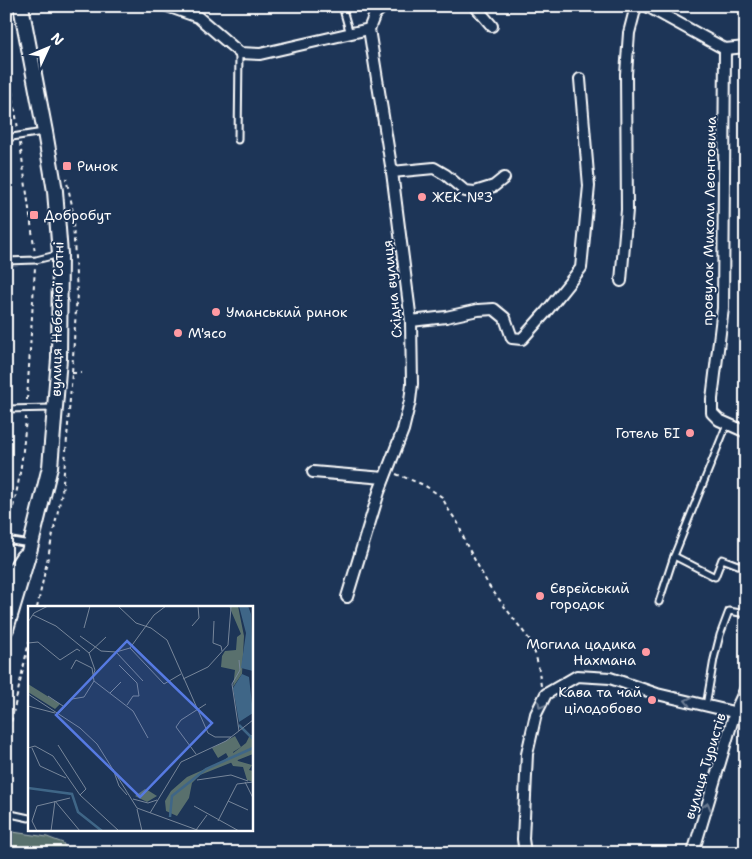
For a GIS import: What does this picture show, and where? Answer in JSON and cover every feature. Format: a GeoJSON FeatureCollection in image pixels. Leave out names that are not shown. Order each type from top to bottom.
{"type":"FeatureCollection","features":[{"type":"Feature","properties":{"kind":"main road","name":"вулиця Небесної Сотні"},"geometry":{"type":"LineString","coordinates":[[6,629],[31,544],[50,467],[59,359],[60,254],[55,191],[21,6]]}},
{"type":"Feature","properties":{"kind":"main road"},"geometry":{"type":"LineString","coordinates":[[6,583],[31,544]]}},
{"type":"Feature","properties":{"kind":"street"},"geometry":{"type":"LineString","coordinates":[[167,6],[198,17],[240,53],[260,54],[370,29],[375,14],[384,6]]}},
{"type":"Feature","properties":{"kind":"street"},"geometry":{"type":"LineString","coordinates":[[475,6],[492,26]]}},
{"type":"Feature","properties":{"kind":"street"},"geometry":{"type":"LineString","coordinates":[[621,281],[627,210],[626,74],[629,33],[636,6]]}},
{"type":"Feature","properties":{"kind":"street"},"geometry":{"type":"LineString","coordinates":[[647,6],[725,49],[746,47]]}},
{"type":"Feature","properties":{"kind":"street","name":"Східна вулиця"},"geometry":{"type":"LineString","coordinates":[[347,598],[386,474],[403,430],[412,384],[411,321],[392,172],[370,29]]}},
{"type":"Feature","properties":{"kind":"street","name":"провулок Миколи Леонтовича"},"geometry":{"type":"LineString","coordinates":[[723,422],[712,413],[712,399],[723,308],[725,49]]}},
{"type":"Feature","properties":{"kind":"street"},"geometry":{"type":"LineString","coordinates":[[411,321],[494,309],[505,318],[512,338],[522,339],[581,268],[589,186],[580,79]]}},
{"type":"Feature","properties":{"kind":"street"},"geometry":{"type":"LineString","coordinates":[[392,172],[434,168],[446,175],[465,191],[475,192],[494,186],[504,178]]}},
{"type":"Feature","properties":{"kind":"street"},"geometry":{"type":"LineString","coordinates":[[723,422],[746,432]]}},
{"type":"Feature","properties":{"kind":"street"},"geometry":{"type":"LineString","coordinates":[[313,472],[386,474]]}},
{"type":"Feature","properties":{"kind":"street"},"geometry":{"type":"LineString","coordinates":[[525,853],[523,839],[527,754],[536,714],[546,694],[577,676],[610,678],[657,694],[741,713]]}},
{"type":"Feature","properties":{"kind":"street","name":"вулиця Туристів"},"geometry":{"type":"LineString","coordinates":[[692,853],[741,713],[746,688]]}},
{"type":"Feature","properties":{"kind":"lane"},"geometry":{"type":"LineString","coordinates":[[342,6],[350,34]]}},
{"type":"Feature","properties":{"kind":"lane"},"geometry":{"type":"LineString","coordinates":[[238,140],[240,53]]}},
{"type":"Feature","properties":{"kind":"lane"},"geometry":{"type":"LineString","coordinates":[[6,138],[45,132]]}},
{"type":"Feature","properties":{"kind":"lane"},"geometry":{"type":"LineString","coordinates":[[6,261],[36,260],[60,254]]}},
{"type":"Feature","properties":{"kind":"lane"},"geometry":{"type":"LineString","coordinates":[[6,409],[56,408]]}},
{"type":"Feature","properties":{"kind":"lane"},"geometry":{"type":"LineString","coordinates":[[659,602],[723,422]]}},
{"type":"Feature","properties":{"kind":"lane"},"geometry":{"type":"LineString","coordinates":[[6,540],[31,544]]}},
{"type":"Feature","properties":{"kind":"lane"},"geometry":{"type":"LineString","coordinates":[[674,556],[715,577],[722,559],[746,568]]}},
{"type":"Feature","properties":{"kind":"lane"},"geometry":{"type":"LineString","coordinates":[[706,706],[714,659],[729,611],[746,614]]}},
{"type":"Feature","properties":{"kind":"lane"},"geometry":{"type":"LineString","coordinates":[[6,813],[28,818]]}},
{"type":"Feature","properties":{"kind":"path"},"geometry":{"type":"LineString","coordinates":[[6,52],[36,260],[22,467],[6,530]]}},
{"type":"Feature","properties":{"kind":"path"},"geometry":{"type":"LineString","coordinates":[[72,373],[81,373]]}},
{"type":"Feature","properties":{"kind":"path"},"geometry":{"type":"LineString","coordinates":[[36,606],[62,492],[66,452]]}},
{"type":"Feature","properties":{"kind":"path"},"geometry":{"type":"LineString","coordinates":[[386,474],[424,485],[442,497],[458,523],[466,544],[489,586],[532,643],[541,685],[546,694]]}},
{"type":"Feature","properties":{"kind":"path"},"geometry":{"type":"LineString","coordinates":[[6,745],[28,646]]}},
{"type":"Feature","properties":{"kind":"green space"},"geometry":{"type":"Polygon","coordinates":[[[6,831],[47,837],[63,843],[68,853],[6,853],[6,831]]]}},
{"type":"Feature","properties":{"kind":"place","name":"Ринок"},"geometry":{"type":"Point","coordinates":[67,166]}},
{"type":"Feature","properties":{"kind":"place","name":"ЖЕК №3"},"geometry":{"type":"Point","coordinates":[422,197]}},
{"type":"Feature","properties":{"kind":"place","name":"Добробут"},"geometry":{"type":"Point","coordinates":[34,215]}},
{"type":"Feature","properties":{"kind":"place","name":"Уманський ринок"},"geometry":{"type":"Point","coordinates":[216,312]}},
{"type":"Feature","properties":{"kind":"place","name":"М'ясо"},"geometry":{"type":"Point","coordinates":[178,333]}},
{"type":"Feature","properties":{"kind":"place","name":"Готель БІ"},"geometry":{"type":"Point","coordinates":[690,433]}},
{"type":"Feature","properties":{"kind":"place","name":"Єврєйський городок"},"geometry":{"type":"Point","coordinates":[540,596]}},
{"type":"Feature","properties":{"kind":"place","name":"Могила цадика Нахмана"},"geometry":{"type":"Point","coordinates":[646,652]}},
{"type":"Feature","properties":{"kind":"place","name":"Кава та чай цілодобово"},"geometry":{"type":"Point","coordinates":[652,700]}}]}
